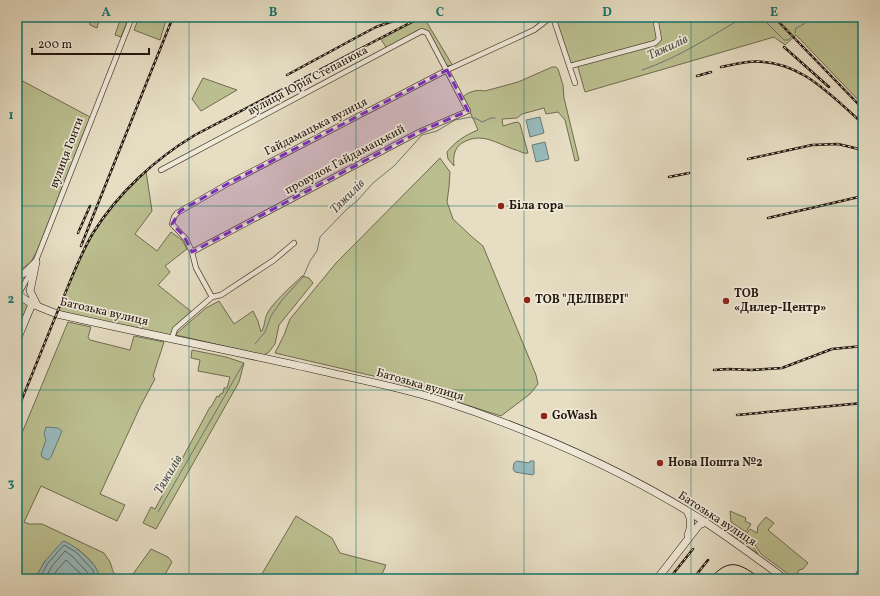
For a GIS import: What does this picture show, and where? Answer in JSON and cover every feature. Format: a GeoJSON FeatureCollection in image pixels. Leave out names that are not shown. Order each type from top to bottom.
{"type":"FeatureCollection","features":[{"type":"Feature","properties":{"kind":"street","name":"вулиця Гонти"},"geometry":{"type":"LineString","coordinates":[[18,294],[36,262],[132,17]]}},
{"type":"Feature","properties":{"kind":"street"},"geometry":{"type":"LineString","coordinates":[[552,17],[575,83]]}},
{"type":"Feature","properties":{"kind":"street","name":"Гайдамацька вулиця"},"geometry":{"type":"LineString","coordinates":[[212,297],[196,268],[192,252],[184,236],[172,224],[174,217],[180,211],[229,183],[447,70],[534,30],[552,17]]}},
{"type":"Feature","properties":{"kind":"street"},"geometry":{"type":"LineString","coordinates":[[570,66],[655,43],[659,39],[656,17]]}},
{"type":"Feature","properties":{"kind":"street","name":"вулиця Юрія Степанюка"},"geometry":{"type":"LineString","coordinates":[[161,170],[422,31],[427,33],[447,70]]}},
{"type":"Feature","properties":{"kind":"street","name":"провулок Гайдамацький"},"geometry":{"type":"LineString","coordinates":[[192,252],[421,131],[468,111],[447,70]]}},
{"type":"Feature","properties":{"kind":"street"},"geometry":{"type":"LineString","coordinates":[[172,338],[175,329],[212,297],[221,296],[294,243]]}},
{"type":"Feature","properties":{"kind":"street"},"geometry":{"type":"LineString","coordinates":[[17,277],[26,272],[36,262]]}},
{"type":"Feature","properties":{"kind":"street"},"geometry":{"type":"LineString","coordinates":[[17,340],[35,305],[30,292],[36,262]]}},
{"type":"Feature","properties":{"kind":"street","name":"Батозька вулиця"},"geometry":{"type":"LineString","coordinates":[[18,294],[35,305],[58,314],[401,389],[436,399],[503,422],[561,446],[643,486],[706,522],[785,579]]}},
{"type":"Feature","properties":{"kind":"street"},"geometry":{"type":"LineString","coordinates":[[686,541],[691,525],[690,517],[687,511]]}},
{"type":"Feature","properties":{"kind":"street"},"geometry":{"type":"LineString","coordinates":[[657,579],[699,525],[706,522]]}},
{"type":"Feature","properties":{"kind":"street"},"geometry":{"type":"LineString","coordinates":[[855,579],[863,568]]}},
{"type":"Feature","properties":{"kind":"highlighted area"},"geometry":{"type":"Polygon","coordinates":[[[447,70],[468,111],[421,131],[192,252],[184,236],[172,224],[180,211],[229,183],[447,70]]]}},
{"type":"Feature","properties":{"kind":"green space"},"geometry":{"type":"Polygon","coordinates":[[[81,17],[100,17],[97,28],[90,25],[89,20],[81,17]]]}},
{"type":"Feature","properties":{"kind":"green space"},"geometry":{"type":"Polygon","coordinates":[[[121,17],[129,17],[121,37],[115,35],[121,17]]]}},
{"type":"Feature","properties":{"kind":"green space"},"geometry":{"type":"Polygon","coordinates":[[[139,17],[167,17],[160,40],[134,30],[139,17]]]}},
{"type":"Feature","properties":{"kind":"green space"},"geometry":{"type":"Polygon","coordinates":[[[553,17],[863,17],[863,105],[796,35],[785,45],[774,37],[585,92],[577,64],[569,62],[553,17]]]}},
{"type":"Feature","properties":{"kind":"green space"},"geometry":{"type":"Polygon","coordinates":[[[420,19],[426,21],[453,66],[446,65],[428,33],[422,30],[387,49],[381,39],[420,19]]]}},
{"type":"Feature","properties":{"kind":"green space"},"geometry":{"type":"Polygon","coordinates":[[[552,67],[556,67],[558,69],[563,85],[564,98],[579,160],[575,161],[565,120],[558,112],[546,114],[544,108],[522,114],[517,118],[502,119],[503,126],[518,122],[520,124],[528,153],[523,153],[483,138],[476,138],[462,143],[457,147],[454,156],[454,166],[448,159],[447,152],[461,139],[478,130],[463,97],[473,91],[485,91],[518,82],[552,67]]]}},
{"type":"Feature","properties":{"kind":"green space"},"geometry":{"type":"Polygon","coordinates":[[[17,78],[90,117],[37,251],[31,262],[17,273],[17,78]]]}},
{"type":"Feature","properties":{"kind":"green space"},"geometry":{"type":"Polygon","coordinates":[[[203,78],[237,90],[201,111],[192,99],[203,78]]]}},
{"type":"Feature","properties":{"kind":"green space"},"geometry":{"type":"Polygon","coordinates":[[[440,158],[450,172],[447,202],[453,219],[483,246],[536,375],[538,384],[530,394],[501,416],[382,378],[275,353],[290,319],[336,263],[440,158]]]}},
{"type":"Feature","properties":{"kind":"green space"},"geometry":{"type":"Polygon","coordinates":[[[146,171],[152,211],[135,234],[157,251],[171,232],[182,240],[187,249],[165,266],[170,272],[158,285],[193,313],[175,329],[172,338],[57,314],[77,263],[92,235],[117,201],[146,171]]]}},
{"type":"Feature","properties":{"kind":"green space"},"geometry":{"type":"Polygon","coordinates":[[[302,276],[309,278],[313,283],[279,325],[275,344],[268,353],[263,355],[176,335],[206,308],[219,301],[234,324],[253,311],[261,332],[266,316],[270,310],[302,276]]]}},
{"type":"Feature","properties":{"kind":"green space"},"geometry":{"type":"Polygon","coordinates":[[[17,294],[32,304],[17,340],[17,294]]]}},
{"type":"Feature","properties":{"kind":"green space"},"geometry":{"type":"Polygon","coordinates":[[[68,322],[91,327],[88,337],[90,340],[130,350],[134,336],[164,342],[153,376],[155,379],[141,405],[100,494],[125,505],[117,521],[41,486],[24,522],[29,524],[42,524],[104,553],[115,574],[124,579],[97,579],[97,570],[95,566],[78,549],[45,561],[35,579],[17,579],[17,445],[68,322]]]}},
{"type":"Feature","properties":{"kind":"green space"},"geometry":{"type":"Polygon","coordinates":[[[192,350],[226,357],[244,363],[239,382],[156,529],[143,523],[151,507],[155,509],[210,407],[217,396],[219,397],[220,394],[223,393],[224,388],[227,388],[230,377],[198,371],[200,360],[191,358],[192,350]]]}},
{"type":"Feature","properties":{"kind":"green space"},"geometry":{"type":"Polygon","coordinates":[[[730,511],[746,518],[745,521],[751,524],[746,532],[731,522],[730,511]]]}},
{"type":"Feature","properties":{"kind":"green space"},"geometry":{"type":"Polygon","coordinates":[[[296,516],[332,538],[340,553],[386,565],[383,572],[378,579],[259,579],[296,516]]]}},
{"type":"Feature","properties":{"kind":"green space"},"geometry":{"type":"Polygon","coordinates":[[[766,517],[774,523],[768,530],[808,563],[803,569],[799,570],[795,579],[761,554],[747,533],[750,529],[757,533],[758,526],[766,517]]]}},
{"type":"Feature","properties":{"kind":"green space"},"geometry":{"type":"Polygon","coordinates":[[[731,524],[744,533],[737,539],[733,537],[731,533],[731,524]]]}},
{"type":"Feature","properties":{"kind":"green space"},"geometry":{"type":"Polygon","coordinates":[[[746,536],[758,554],[740,542],[746,536]]]}},
{"type":"Feature","properties":{"kind":"green space"},"geometry":{"type":"Polygon","coordinates":[[[151,549],[168,557],[172,562],[163,578],[164,579],[126,579],[130,578],[151,549]]]}},
{"type":"Feature","properties":{"kind":"water"},"geometry":{"type":"Polygon","coordinates":[[[540,117],[544,133],[530,137],[526,120],[540,117]]]}},
{"type":"Feature","properties":{"kind":"water"},"geometry":{"type":"Polygon","coordinates":[[[545,142],[549,159],[536,162],[532,145],[545,142]]]}},
{"type":"Feature","properties":{"kind":"water"},"geometry":{"type":"Polygon","coordinates":[[[46,427],[58,428],[62,431],[51,457],[48,460],[42,457],[41,454],[46,440],[44,434],[46,427]]]}},
{"type":"Feature","properties":{"kind":"water"},"geometry":{"type":"Polygon","coordinates":[[[517,461],[529,463],[530,461],[534,461],[534,474],[532,475],[515,472],[513,469],[514,463],[517,461]]]}},
{"type":"Feature","properties":{"kind":"water"},"geometry":{"type":"Polygon","coordinates":[[[63,541],[67,542],[87,557],[98,571],[97,579],[35,579],[45,561],[63,541]]]}},
{"type":"Feature","properties":{"kind":"waterway","name":"Тяжилів"},"geometry":{"type":"LineString","coordinates":[[642,70],[681,53],[744,17]]}},
{"type":"Feature","properties":{"kind":"waterway","name":"Тяжилів"},"geometry":{"type":"LineString","coordinates":[[761,17],[784,40],[788,40],[790,38]]}},
{"type":"Feature","properties":{"kind":"waterway","name":"Тяжилів"},"geometry":{"type":"LineString","coordinates":[[795,33],[796,28],[804,24],[810,17]]}},
{"type":"Feature","properties":{"kind":"waterway"},"geometry":{"type":"LineString","coordinates":[[851,17],[863,24]]}},
{"type":"Feature","properties":{"kind":"waterway","name":"Тяжилів"},"geometry":{"type":"LineString","coordinates":[[255,344],[265,332],[271,316],[282,300],[303,277],[310,261],[317,251],[320,237],[373,183],[394,166],[422,135],[437,131],[455,120],[471,117],[482,122],[495,118]]}},
{"type":"Feature","properties":{"kind":"waterway","name":"Тяжилів"},"geometry":{"type":"LineString","coordinates":[[158,512],[243,364]]}},
{"type":"Feature","properties":{"kind":"tram line"},"geometry":{"type":"LineString","coordinates":[[710,579],[723,567],[729,565],[741,566],[761,579]]}},
{"type":"Feature","properties":{"kind":"railway"},"geometry":{"type":"LineString","coordinates":[[81,246],[173,17]]}},
{"type":"Feature","properties":{"kind":"railway"},"geometry":{"type":"LineString","coordinates":[[287,75],[376,27],[405,17]]}},
{"type":"Feature","properties":{"kind":"railway"},"geometry":{"type":"LineString","coordinates":[[17,411],[81,256],[103,218],[138,178],[180,144],[195,135],[421,17]]}},
{"type":"Feature","properties":{"kind":"railway"},"geometry":{"type":"LineString","coordinates":[[774,17],[863,109]]}},
{"type":"Feature","properties":{"kind":"railway"},"geometry":{"type":"LineString","coordinates":[[784,47],[829,87]]}},
{"type":"Feature","properties":{"kind":"railway"},"geometry":{"type":"LineString","coordinates":[[721,67],[748,62],[766,62],[782,65],[812,80],[863,124]]}},
{"type":"Feature","properties":{"kind":"railway"},"geometry":{"type":"LineString","coordinates":[[697,76],[711,72]]}},
{"type":"Feature","properties":{"kind":"railway"},"geometry":{"type":"LineString","coordinates":[[748,159],[812,145],[838,144],[863,150]]}},
{"type":"Feature","properties":{"kind":"railway"},"geometry":{"type":"LineString","coordinates":[[669,177],[689,173]]}},
{"type":"Feature","properties":{"kind":"railway"},"geometry":{"type":"LineString","coordinates":[[768,218],[863,196]]}},
{"type":"Feature","properties":{"kind":"railway"},"geometry":{"type":"LineString","coordinates":[[78,233],[90,206]]}},
{"type":"Feature","properties":{"kind":"railway"},"geometry":{"type":"LineString","coordinates":[[714,370],[782,368],[832,349],[863,346]]}},
{"type":"Feature","properties":{"kind":"railway"},"geometry":{"type":"LineString","coordinates":[[737,415],[863,403]]}},
{"type":"Feature","properties":{"kind":"railway"},"geometry":{"type":"LineString","coordinates":[[669,579],[693,549]]}},
{"type":"Feature","properties":{"kind":"railway"},"geometry":{"type":"LineString","coordinates":[[693,579],[708,560]]}},
{"type":"Feature","properties":{"kind":"place","name":"Біла гора"},"geometry":{"type":"Point","coordinates":[501,206]}},
{"type":"Feature","properties":{"kind":"place","name":"ТОВ \"ДЕЛІВЕРІ\""},"geometry":{"type":"Point","coordinates":[527,300]}},
{"type":"Feature","properties":{"kind":"place","name":"ТОВ «Дилер-Центр»"},"geometry":{"type":"Point","coordinates":[726,301]}},
{"type":"Feature","properties":{"kind":"place","name":"GoWash"},"geometry":{"type":"Point","coordinates":[544,416]}},
{"type":"Feature","properties":{"kind":"place","name":"Нова Пошта №2"},"geometry":{"type":"Point","coordinates":[660,463]}}]}
